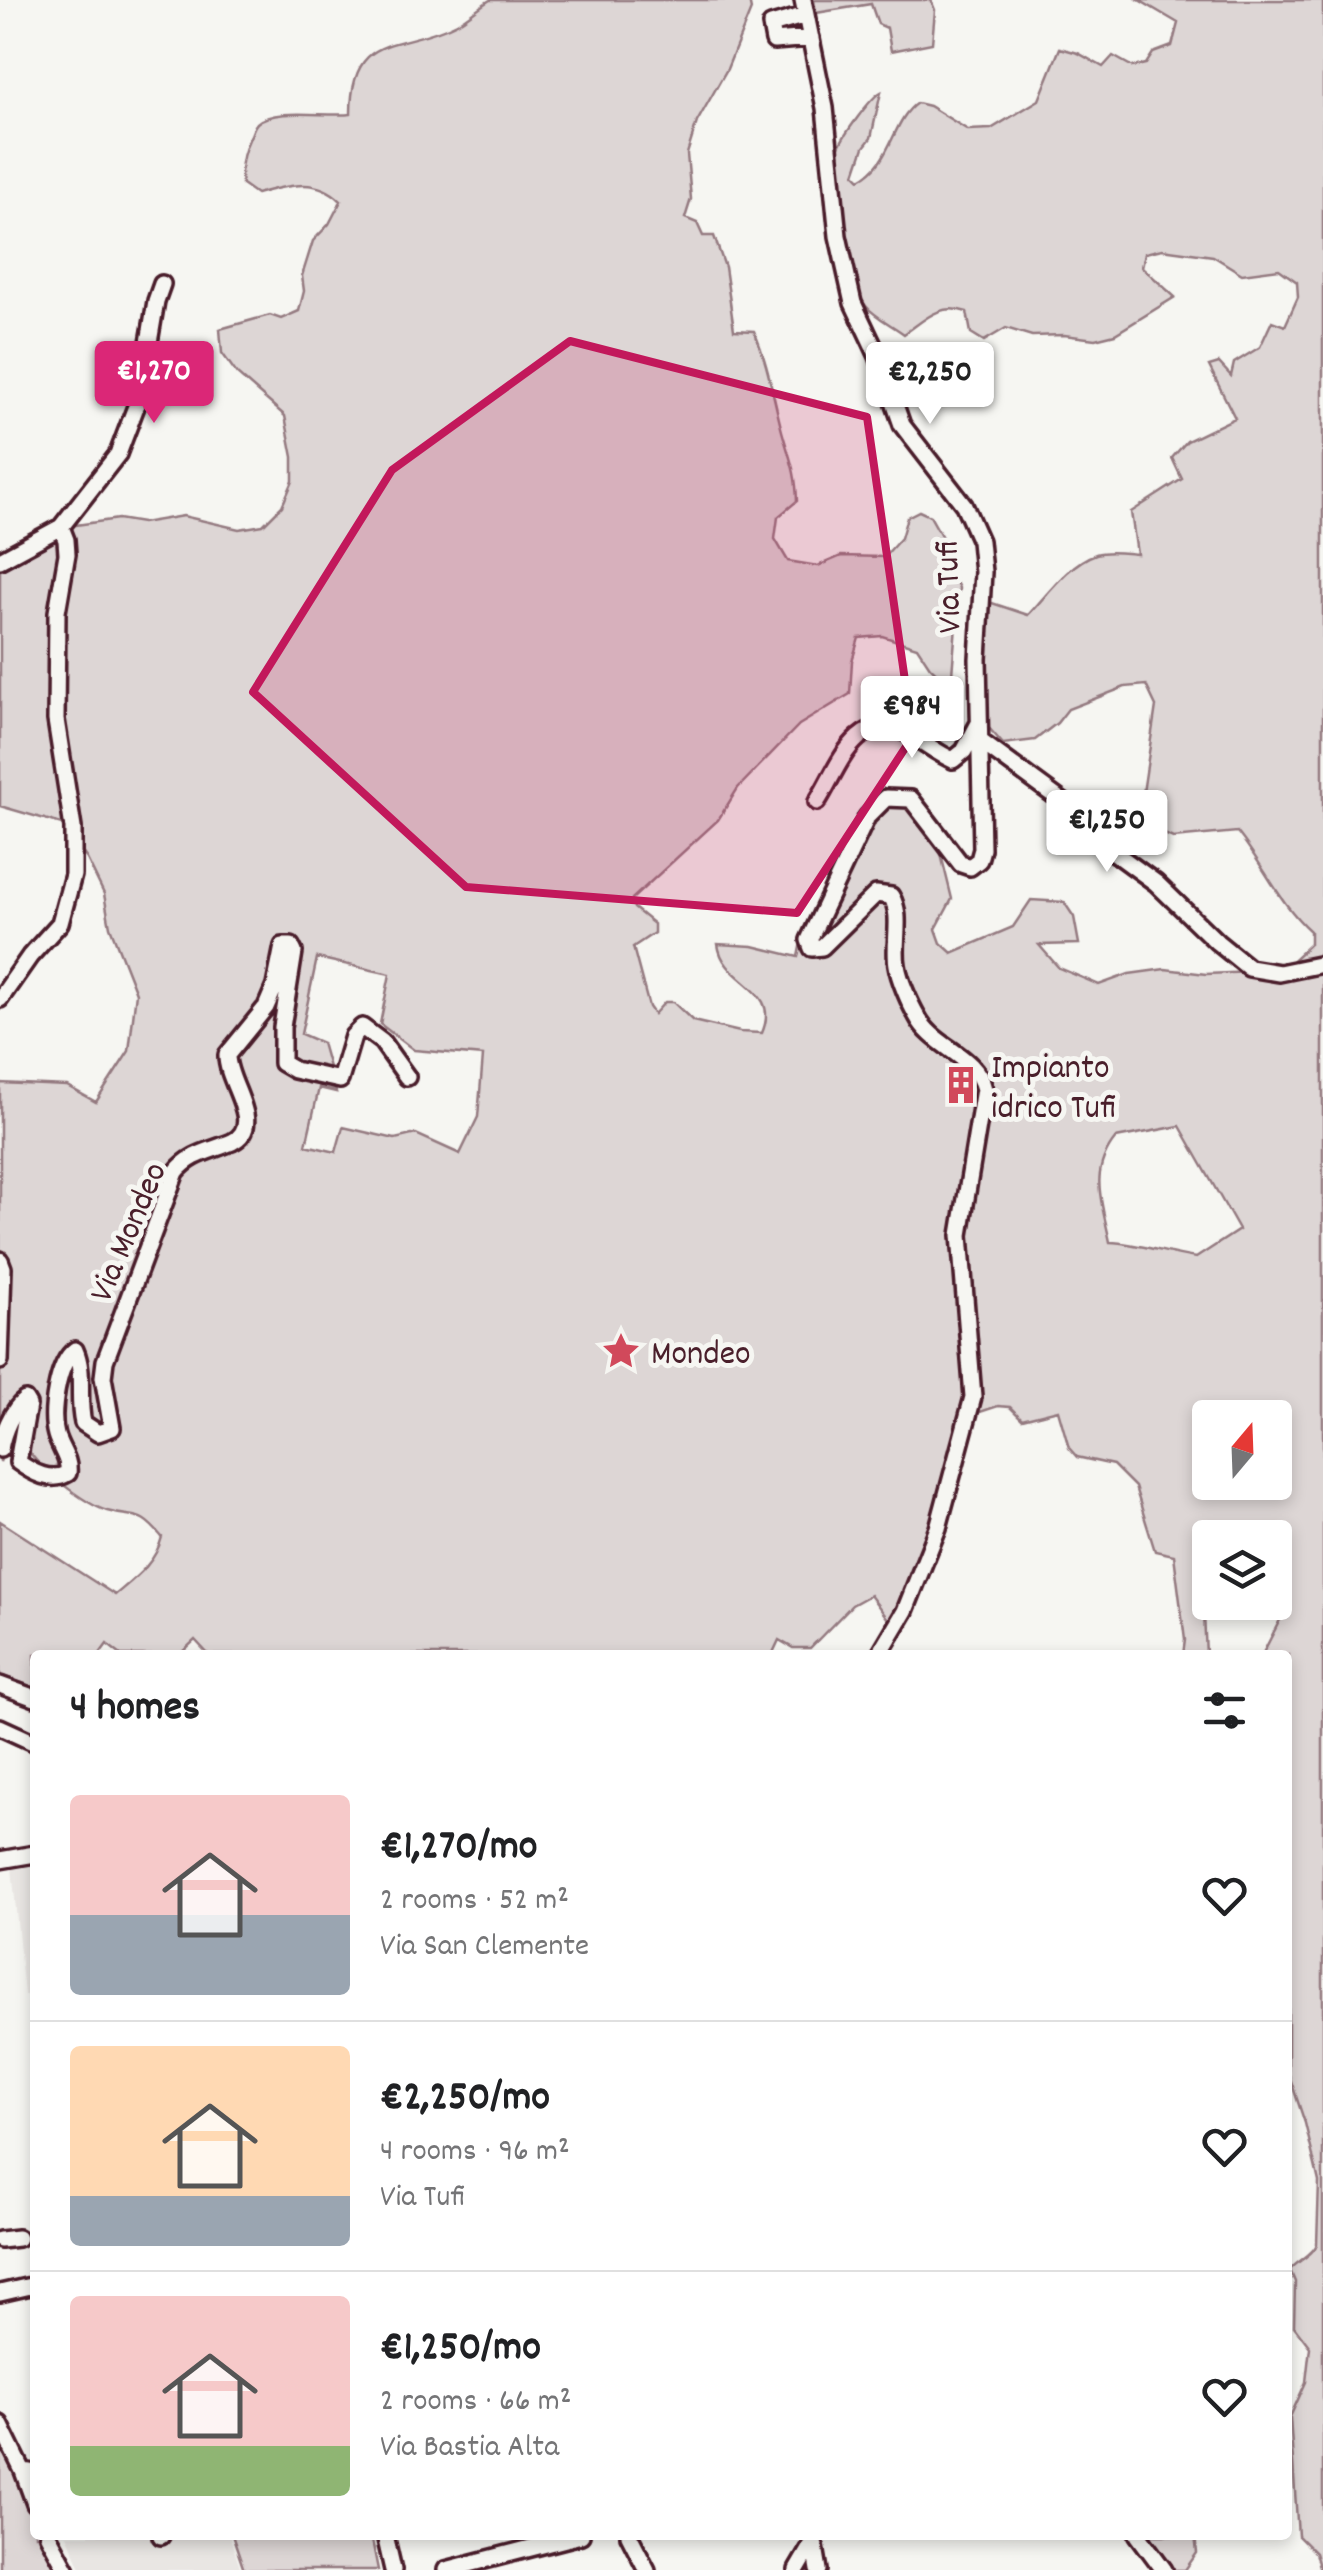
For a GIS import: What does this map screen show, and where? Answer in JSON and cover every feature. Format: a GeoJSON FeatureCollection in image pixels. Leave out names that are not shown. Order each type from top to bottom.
{"type":"FeatureCollection","features":[{"type":"Feature","properties":{"kind":"street"},"geometry":{"type":"LineString","coordinates":[[804,8],[771,25],[774,41],[812,38]]}},
{"type":"Feature","properties":{"kind":"street","name":"Via Tufi"},"geometry":{"type":"LineString","coordinates":[[804,8],[825,108],[835,219],[853,303],[878,356],[902,426],[964,506],[980,541],[983,572],[978,659],[982,849],[977,864],[961,864],[911,799],[886,798],[867,818],[809,940],[812,948],[822,948],[876,894],[890,896],[896,908],[897,965],[917,1016],[927,1030],[978,1070],[984,1089],[960,1234],[974,1386],[972,1407],[938,1528],[905,1611],[883,1650]]}},
{"type":"Feature","properties":{"kind":"street"},"geometry":{"type":"LineString","coordinates":[[0,560],[61,527],[118,454],[136,412],[162,284]]}},
{"type":"Feature","properties":{"kind":"street"},"geometry":{"type":"LineString","coordinates":[[0,999],[30,956],[60,923],[73,875],[73,828],[56,720],[57,612],[66,554],[61,527]]}},
{"type":"Feature","properties":{"kind":"street"},"geometry":{"type":"LineString","coordinates":[[817,802],[847,747],[874,729],[903,731],[953,760],[964,751],[980,721]]}},
{"type":"Feature","properties":{"kind":"street"},"geometry":{"type":"LineString","coordinates":[[980,741],[1063,802],[1090,834],[1156,883],[1249,968],[1279,972],[1323,964]]}},
{"type":"Feature","properties":{"kind":"street","name":"Via Mondeo"},"geometry":{"type":"LineString","coordinates":[[0,1450],[8,1425],[20,1402],[25,1400],[28,1405],[17,1460],[42,1476],[67,1475],[70,1464],[54,1422],[61,1377],[68,1356],[75,1350],[80,1364],[79,1405],[83,1422],[93,1432],[104,1433],[112,1428],[102,1377],[105,1360],[176,1172],[192,1157],[232,1142],[246,1129],[247,1116],[230,1078],[227,1055],[266,1007],[283,946],[291,946],[294,952],[282,1028],[282,1063],[294,1070],[340,1080],[353,1036],[362,1028],[382,1042],[407,1077]]}},
{"type":"Feature","properties":{"kind":"street"},"geometry":{"type":"LineString","coordinates":[[0,1260],[0,1361]]}},
{"type":"Feature","properties":{"kind":"street"},"geometry":{"type":"LineString","coordinates":[[0,1684],[30,1696]]}},
{"type":"Feature","properties":{"kind":"street"},"geometry":{"type":"LineString","coordinates":[[0,1727],[30,1740]]}},
{"type":"Feature","properties":{"kind":"street"},"geometry":{"type":"LineString","coordinates":[[0,1851],[1,1860],[30,1855]]}},
{"type":"Feature","properties":{"kind":"street"},"geometry":{"type":"LineString","coordinates":[[0,2240],[18,2238]]}},
{"type":"Feature","properties":{"kind":"street"},"geometry":{"type":"LineString","coordinates":[[0,2293],[30,2285]]}},
{"type":"Feature","properties":{"kind":"street"},"geometry":{"type":"LineString","coordinates":[[0,2424],[29,2472]]}},
{"type":"Feature","properties":{"kind":"street"},"geometry":{"type":"LineString","coordinates":[[51,2540],[67,2570]]}},
{"type":"Feature","properties":{"kind":"street"},"geometry":{"type":"LineString","coordinates":[[386,2540],[392,2570]]}},
{"type":"Feature","properties":{"kind":"street"},"geometry":{"type":"LineString","coordinates":[[446,2570],[562,2540]]}},
{"type":"Feature","properties":{"kind":"street"},"geometry":{"type":"LineString","coordinates":[[632,2540],[648,2570]]}},
{"type":"Feature","properties":{"kind":"street"},"geometry":{"type":"LineString","coordinates":[[797,2570],[813,2540]]}},
{"type":"Feature","properties":{"kind":"street"},"geometry":{"type":"LineString","coordinates":[[814,2540],[819,2570]]}},
{"type":"Feature","properties":{"kind":"street"},"geometry":{"type":"LineString","coordinates":[[1142,2540],[1164,2570]]}},
{"type":"Feature","properties":{"kind":"highlighted area"},"geometry":{"type":"Polygon","coordinates":[[[570,341],[867,417],[913,736],[797,913],[466,887],[253,692],[392,470],[570,341]]]}},
{"type":"Feature","properties":{"kind":"shaded area"},"geometry":{"type":"Polygon","coordinates":[[[490,0],[749,0],[751,10],[727,69],[697,122],[687,154],[691,199],[685,218],[697,223],[703,236],[714,236],[725,267],[734,330],[754,331],[767,368],[794,473],[797,501],[778,517],[775,539],[788,561],[818,566],[841,556],[884,557],[901,538],[907,517],[919,511],[930,516],[944,541],[946,563],[959,588],[951,687],[930,667],[917,647],[882,636],[859,638],[852,661],[850,694],[799,725],[738,788],[718,820],[632,899],[634,908],[654,924],[654,933],[633,947],[654,1014],[665,1002],[673,1002],[693,1021],[762,1033],[764,1005],[730,969],[718,944],[753,946],[798,957],[801,942],[861,816],[869,804],[890,793],[934,826],[952,899],[936,929],[941,943],[952,953],[1013,927],[1031,900],[1064,902],[1074,917],[1079,944],[1039,945],[1059,968],[1099,985],[1129,974],[1165,969],[1206,974],[1323,969],[1323,2570],[1315,2553],[1298,2536],[1292,2447],[1292,2413],[1306,2382],[1310,2347],[1294,2326],[1292,2268],[1317,2244],[1319,2182],[1292,2084],[1292,1650],[1265,1650],[1280,1620],[1292,1620],[1292,1520],[1192,1520],[1192,1620],[1204,1620],[1206,1650],[1184,1650],[1174,1555],[1155,1551],[1135,1487],[1113,1465],[1077,1457],[1069,1448],[1058,1410],[1022,1419],[1010,1407],[998,1406],[977,1413],[977,1407],[946,1497],[891,1623],[870,1595],[852,1605],[810,1648],[793,1648],[779,1640],[774,1650],[204,1650],[195,1640],[184,1650],[115,1650],[107,1644],[103,1650],[30,1650],[30,1686],[0,1675],[0,1521],[115,1595],[149,1563],[162,1537],[142,1519],[107,1511],[63,1484],[33,1456],[15,1418],[0,1462],[0,1083],[67,1086],[96,1102],[129,1051],[136,993],[110,927],[104,894],[87,859],[62,824],[0,806],[0,556],[69,526],[118,519],[142,523],[183,516],[239,529],[263,525],[282,506],[293,481],[285,416],[237,374],[222,353],[220,329],[270,315],[281,319],[299,311],[304,291],[302,276],[313,241],[329,224],[341,201],[322,188],[301,185],[256,194],[242,184],[244,154],[256,125],[265,118],[351,114],[353,87],[370,55],[383,47],[437,32],[490,0]],[[317,958],[301,1034],[322,1043],[336,1092],[319,1088],[306,1145],[336,1152],[343,1127],[395,1139],[416,1134],[460,1154],[478,1117],[483,1056],[414,1050],[380,1024],[390,974],[317,958]],[[1180,1126],[1116,1138],[1107,1151],[1100,1188],[1110,1242],[1196,1258],[1239,1230],[1180,1126]]]}},
{"type":"Feature","properties":{"kind":"shaded area"},"geometry":{"type":"Polygon","coordinates":[[[814,0],[931,0],[935,10],[932,43],[891,51],[887,28],[878,24],[871,4],[816,13],[814,0]]]}},
{"type":"Feature","properties":{"kind":"shaded area"},"geometry":{"type":"Polygon","coordinates":[[[1139,0],[1323,0],[1323,959],[1282,970],[1310,944],[1310,931],[1289,908],[1237,832],[1173,838],[1149,827],[1141,806],[1156,706],[1146,685],[1125,687],[1068,709],[1035,740],[1003,744],[989,728],[981,688],[983,600],[1028,615],[1059,580],[1086,558],[1106,552],[1137,554],[1131,512],[1182,479],[1172,458],[1187,441],[1235,418],[1209,366],[1219,363],[1231,376],[1234,363],[1260,347],[1272,321],[1285,326],[1298,297],[1297,282],[1279,269],[1242,274],[1213,256],[1162,249],[1145,253],[1142,267],[1175,297],[1115,334],[1095,339],[1032,336],[1006,328],[984,341],[971,333],[967,312],[949,309],[904,334],[866,306],[854,276],[843,228],[837,179],[839,147],[876,95],[881,92],[871,138],[855,174],[860,179],[879,163],[902,120],[917,103],[968,130],[991,129],[1039,100],[1060,48],[1103,67],[1113,56],[1133,67],[1146,64],[1153,53],[1172,46],[1178,23],[1139,0]]]}},
{"type":"Feature","properties":{"kind":"shaded area"},"geometry":{"type":"Polygon","coordinates":[[[30,1855],[30,1995],[24,1995],[11,1857],[30,1855]]]}},
{"type":"Feature","properties":{"kind":"shaded area"},"geometry":{"type":"Polygon","coordinates":[[[8,2451],[30,2506],[30,2540],[45,2540],[61,2570],[0,2570],[0,2454],[8,2451]]]}},
{"type":"Feature","properties":{"kind":"shaded area"},"geometry":{"type":"Polygon","coordinates":[[[69,2540],[231,2540],[241,2570],[82,2570],[69,2540]]]}},
{"type":"Feature","properties":{"kind":"shaded area"},"geometry":{"type":"Polygon","coordinates":[[[234,2540],[372,2540],[378,2570],[244,2570],[234,2540]]]}},
{"type":"Feature","properties":{"kind":"shaded area"},"geometry":{"type":"Polygon","coordinates":[[[1138,2540],[1196,2540],[1197,2553],[1185,2570],[1161,2570],[1138,2540]]]}},
{"type":"Feature","properties":{"kind":"place","name":"Impianto idrico Tufi"},"geometry":{"type":"Point","coordinates":[961,1085]}},
{"type":"Feature","properties":{"kind":"place","name":"Mondeo"},"geometry":{"type":"Point","coordinates":[621,1351]}}]}
